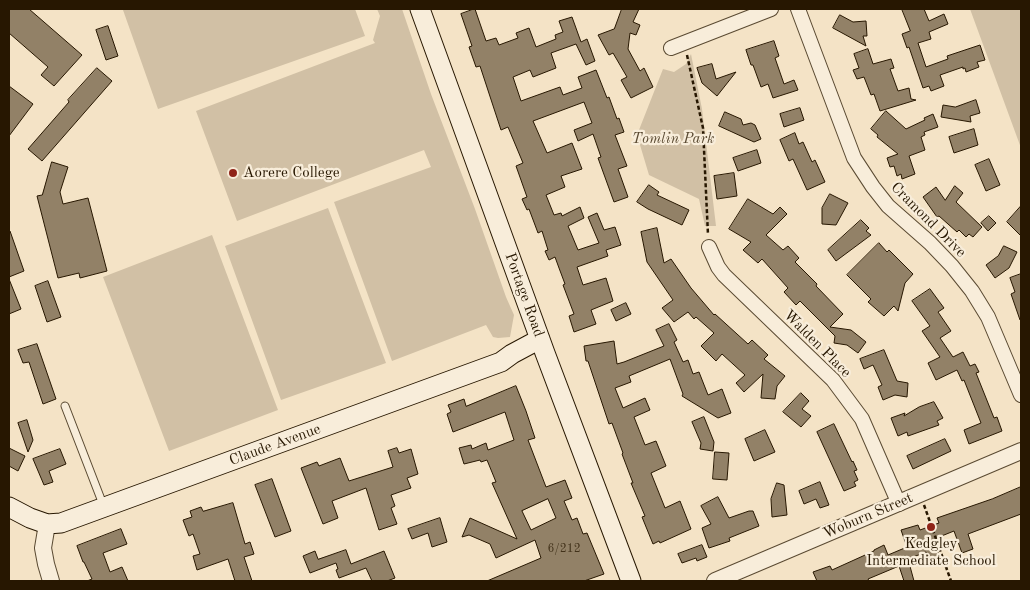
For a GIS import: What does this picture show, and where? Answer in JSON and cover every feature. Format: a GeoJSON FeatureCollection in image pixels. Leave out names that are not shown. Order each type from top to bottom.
{"type":"FeatureCollection","features":[{"type":"Feature","properties":{"kind":"main road","name":"Portage Road"},"geometry":{"type":"LineString","coordinates":[[420,9],[631,581]]}},
{"type":"Feature","properties":{"kind":"main road","name":"Claude Avenue"},"geometry":{"type":"LineString","coordinates":[[47,524],[61,522],[104,508],[501,362],[512,354],[543,346]]}},
{"type":"Feature","properties":{"kind":"main road"},"geometry":{"type":"LineString","coordinates":[[9,506],[30,518],[47,524]]}},
{"type":"Feature","properties":{"kind":"street"},"geometry":{"type":"LineString","coordinates":[[671,48],[771,9]]}},
{"type":"Feature","properties":{"kind":"street","name":"Cramond Drive"},"geometry":{"type":"LineString","coordinates":[[798,9],[854,158],[888,206],[952,266],[972,291],[988,318],[1021,395]]}},
{"type":"Feature","properties":{"kind":"street","name":"Walden Place"},"geometry":{"type":"LineString","coordinates":[[709,247],[718,267],[724,275],[833,380],[862,419],[899,504]]}},
{"type":"Feature","properties":{"kind":"street","name":"Woburn Street"},"geometry":{"type":"LineString","coordinates":[[715,581],[1021,451]]}},
{"type":"Feature","properties":{"kind":"street"},"geometry":{"type":"LineString","coordinates":[[47,524],[43,548],[52,581]]}},
{"type":"Feature","properties":{"kind":"lane"},"geometry":{"type":"LineString","coordinates":[[65,406],[104,508]]}},
{"type":"Feature","properties":{"kind":"path"},"geometry":{"type":"LineString","coordinates":[[684,43],[703,128],[709,247]]}},
{"type":"Feature","properties":{"kind":"path"},"geometry":{"type":"LineString","coordinates":[[920,495],[951,581]]}},
{"type":"Feature","properties":{"kind":"green space"},"geometry":{"type":"Polygon","coordinates":[[[355,9],[365,36],[158,109],[123,10],[355,9]]]}},
{"type":"Feature","properties":{"kind":"green space"},"geometry":{"type":"Polygon","coordinates":[[[377,9],[402,9],[431,94],[514,315],[510,337],[493,337],[486,325],[392,361],[334,202],[431,167],[424,150],[237,221],[196,111],[375,43],[373,40],[380,16],[377,9]]]}},
{"type":"Feature","properties":{"kind":"green space"},"geometry":{"type":"Polygon","coordinates":[[[970,9],[1021,9],[1021,148],[970,9]]]}},
{"type":"Feature","properties":{"kind":"green space","name":"Tomlin Park"},"geometry":{"type":"Polygon","coordinates":[[[691,54],[702,109],[716,226],[705,226],[699,199],[649,175],[637,135],[663,69],[674,72],[686,64],[691,54]]]}},
{"type":"Feature","properties":{"kind":"green space"},"geometry":{"type":"Polygon","coordinates":[[[328,208],[386,363],[281,400],[225,246],[328,208]]]}},
{"type":"Feature","properties":{"kind":"green space"},"geometry":{"type":"Polygon","coordinates":[[[212,235],[278,410],[169,451],[103,277],[212,235]]]}},
{"type":"Feature","properties":{"kind":"building"},"geometry":{"type":"Polygon","coordinates":[[[9,9],[29,9],[82,55],[54,86],[41,75],[48,67],[9,33],[9,9]]]}},
{"type":"Feature","properties":{"kind":"building"},"geometry":{"type":"Polygon","coordinates":[[[475,9],[486,41],[496,38],[499,45],[518,38],[516,33],[529,28],[536,47],[556,39],[555,35],[563,32],[559,21],[572,17],[581,42],[587,39],[595,61],[586,65],[576,44],[551,53],[556,68],[533,77],[530,70],[513,77],[521,101],[560,87],[563,95],[582,88],[578,77],[596,70],[624,132],[615,135],[627,166],[618,169],[628,197],[614,202],[598,158],[601,157],[593,134],[578,141],[574,130],[592,123],[584,102],[533,121],[547,153],[572,143],[582,169],[561,176],[565,187],[546,195],[554,215],[561,213],[562,216],[580,207],[584,218],[568,226],[578,250],[599,243],[588,217],[597,213],[604,230],[615,227],[621,245],[606,250],[608,256],[577,267],[583,285],[606,278],[613,301],[591,310],[596,324],[574,332],[569,316],[574,314],[555,257],[549,260],[545,251],[548,250],[542,231],[538,233],[529,209],[527,210],[522,199],[527,197],[516,166],[523,163],[508,127],[501,130],[480,66],[476,67],[469,47],[472,46],[461,14],[475,9]]]}},
{"type":"Feature","properties":{"kind":"building"},"geometry":{"type":"Polygon","coordinates":[[[622,9],[639,9],[633,22],[640,25],[636,35],[630,33],[628,49],[640,71],[644,68],[653,87],[631,98],[621,80],[627,77],[613,53],[609,55],[598,35],[614,29],[622,9]]]}},
{"type":"Feature","properties":{"kind":"building"},"geometry":{"type":"Polygon","coordinates":[[[902,9],[924,9],[929,21],[944,14],[948,24],[929,32],[931,39],[918,43],[926,67],[948,59],[947,56],[980,45],[985,60],[977,62],[979,67],[966,72],[963,67],[940,75],[944,86],[931,91],[929,86],[923,88],[909,47],[907,48],[902,34],[910,31],[902,9]]]}},
{"type":"Feature","properties":{"kind":"building"},"geometry":{"type":"Polygon","coordinates":[[[840,15],[853,22],[866,21],[867,36],[863,36],[866,46],[833,28],[840,15]]]}},
{"type":"Feature","properties":{"kind":"building"},"geometry":{"type":"Polygon","coordinates":[[[108,26],[118,56],[106,60],[96,30],[108,26]]]}},
{"type":"Feature","properties":{"kind":"building"},"geometry":{"type":"Polygon","coordinates":[[[774,41],[779,56],[775,58],[784,84],[794,80],[798,90],[773,98],[768,84],[761,87],[746,50],[774,41]]]}},
{"type":"Feature","properties":{"kind":"building"},"geometry":{"type":"Polygon","coordinates":[[[868,49],[873,64],[891,59],[894,68],[890,69],[898,91],[909,88],[911,99],[916,100],[880,111],[874,94],[871,95],[864,77],[857,79],[853,70],[859,68],[854,54],[868,49]]]}},
{"type":"Feature","properties":{"kind":"building"},"geometry":{"type":"Polygon","coordinates":[[[712,64],[716,79],[736,72],[717,96],[702,83],[697,68],[712,64]]]}},
{"type":"Feature","properties":{"kind":"building"},"geometry":{"type":"Polygon","coordinates":[[[97,68],[112,81],[42,161],[28,149],[97,68]]]}},
{"type":"Feature","properties":{"kind":"building"},"geometry":{"type":"Polygon","coordinates":[[[9,86],[33,104],[9,136],[9,86]]]}},
{"type":"Feature","properties":{"kind":"building"},"geometry":{"type":"Polygon","coordinates":[[[976,100],[980,113],[970,116],[971,122],[941,117],[943,105],[955,107],[976,100]]]}},
{"type":"Feature","properties":{"kind":"building"},"geometry":{"type":"Polygon","coordinates":[[[800,108],[804,120],[784,127],[780,114],[800,108]]]}},
{"type":"Feature","properties":{"kind":"building"},"geometry":{"type":"Polygon","coordinates":[[[886,111],[906,129],[933,114],[938,127],[924,132],[925,135],[921,137],[925,150],[909,156],[915,174],[902,179],[901,174],[897,176],[894,166],[890,167],[887,158],[898,154],[877,137],[878,135],[871,129],[886,111]]]}},
{"type":"Feature","properties":{"kind":"building"},"geometry":{"type":"Polygon","coordinates":[[[725,112],[741,119],[743,125],[751,123],[755,125],[761,139],[754,142],[719,126],[725,112]]]}},
{"type":"Feature","properties":{"kind":"building"},"geometry":{"type":"Polygon","coordinates":[[[974,129],[978,145],[954,153],[949,137],[974,129]]]}},
{"type":"Feature","properties":{"kind":"building"},"geometry":{"type":"Polygon","coordinates":[[[795,133],[799,144],[803,142],[812,162],[815,160],[825,182],[807,190],[793,159],[789,161],[780,140],[795,133]]]}},
{"type":"Feature","properties":{"kind":"building"},"geometry":{"type":"Polygon","coordinates":[[[757,150],[761,163],[738,171],[733,158],[757,150]]]}},
{"type":"Feature","properties":{"kind":"building"},"geometry":{"type":"Polygon","coordinates":[[[989,159],[1000,185],[986,191],[975,165],[989,159]]]}},
{"type":"Feature","properties":{"kind":"building"},"geometry":{"type":"Polygon","coordinates":[[[52,162],[68,167],[60,192],[63,204],[88,198],[107,271],[80,278],[79,273],[58,278],[37,196],[42,195],[52,162]]]}},
{"type":"Feature","properties":{"kind":"building"},"geometry":{"type":"Polygon","coordinates":[[[734,173],[737,196],[717,199],[714,176],[734,173]]]}},
{"type":"Feature","properties":{"kind":"building"},"geometry":{"type":"Polygon","coordinates":[[[649,185],[659,192],[657,195],[689,210],[682,225],[637,202],[649,185]]]}},
{"type":"Feature","properties":{"kind":"building"},"geometry":{"type":"Polygon","coordinates":[[[955,186],[963,193],[956,202],[982,227],[973,237],[969,234],[966,237],[959,230],[957,232],[939,216],[937,217],[923,197],[936,187],[945,200],[955,186]]]}},
{"type":"Feature","properties":{"kind":"building"},"geometry":{"type":"Polygon","coordinates":[[[830,194],[848,203],[836,225],[822,224],[822,208],[830,194]]]}},
{"type":"Feature","properties":{"kind":"building"},"geometry":{"type":"Polygon","coordinates":[[[748,199],[773,214],[780,207],[787,214],[766,235],[783,250],[788,246],[799,258],[795,262],[843,314],[830,327],[851,330],[866,342],[858,353],[847,345],[834,343],[835,336],[800,301],[796,305],[784,292],[788,288],[762,259],[758,263],[743,250],[751,242],[729,229],[748,199]]]}},
{"type":"Feature","properties":{"kind":"building"},"geometry":{"type":"Polygon","coordinates":[[[1021,206],[1021,236],[1007,222],[1021,206]]]}},
{"type":"Feature","properties":{"kind":"building"},"geometry":{"type":"Polygon","coordinates":[[[989,216],[996,223],[988,231],[981,223],[989,216]]]}},
{"type":"Feature","properties":{"kind":"building"},"geometry":{"type":"Polygon","coordinates":[[[861,220],[869,228],[866,231],[871,235],[836,261],[828,250],[861,220]]]}},
{"type":"Feature","properties":{"kind":"building"},"geometry":{"type":"Polygon","coordinates":[[[657,228],[664,263],[671,259],[691,288],[714,315],[748,344],[752,340],[768,355],[764,359],[785,376],[777,386],[775,399],[761,398],[763,374],[744,392],[736,383],[745,375],[722,354],[716,361],[701,346],[714,333],[696,317],[694,319],[688,312],[674,322],[662,308],[673,300],[647,262],[641,232],[657,228]]]}},
{"type":"Feature","properties":{"kind":"building"},"geometry":{"type":"Polygon","coordinates":[[[9,231],[24,271],[9,277],[9,231]]]}},
{"type":"Feature","properties":{"kind":"building"},"geometry":{"type":"Polygon","coordinates":[[[879,243],[887,252],[889,250],[913,274],[905,283],[898,311],[894,306],[884,316],[868,302],[871,299],[847,275],[879,243]]]}},
{"type":"Feature","properties":{"kind":"building"},"geometry":{"type":"Polygon","coordinates":[[[1004,246],[1017,252],[1009,268],[995,278],[986,265],[998,256],[1004,246]]]}},
{"type":"Feature","properties":{"kind":"building"},"geometry":{"type":"Polygon","coordinates":[[[1021,274],[1020,320],[1011,294],[1015,292],[1010,278],[1021,274]]]}},
{"type":"Feature","properties":{"kind":"building"},"geometry":{"type":"Polygon","coordinates":[[[9,279],[21,309],[9,314],[9,279]]]}},
{"type":"Feature","properties":{"kind":"building"},"geometry":{"type":"Polygon","coordinates":[[[48,281],[61,317],[47,322],[35,286],[48,281]]]}},
{"type":"Feature","properties":{"kind":"building"},"geometry":{"type":"Polygon","coordinates":[[[930,289],[944,308],[938,312],[951,331],[940,338],[953,357],[963,352],[970,366],[975,364],[979,372],[976,373],[994,418],[997,417],[1002,431],[969,444],[964,430],[981,423],[964,380],[962,381],[957,370],[936,380],[928,363],[940,357],[922,331],[930,326],[912,301],[930,289]]]}},
{"type":"Feature","properties":{"kind":"building"},"geometry":{"type":"Polygon","coordinates":[[[626,303],[631,314],[616,321],[611,310],[626,303]]]}},
{"type":"Feature","properties":{"kind":"building"},"geometry":{"type":"Polygon","coordinates":[[[669,324],[677,340],[674,342],[683,362],[688,360],[693,374],[699,372],[708,395],[722,389],[731,413],[718,418],[682,396],[683,394],[670,359],[629,376],[631,382],[615,388],[623,408],[645,398],[650,410],[634,417],[645,445],[656,441],[666,466],[651,473],[665,508],[680,501],[691,529],[660,543],[659,541],[653,544],[642,517],[645,516],[631,483],[633,483],[623,453],[612,423],[609,424],[588,361],[586,361],[584,346],[614,341],[617,364],[664,346],[656,330],[669,324]]]}},
{"type":"Feature","properties":{"kind":"building"},"geometry":{"type":"Polygon","coordinates":[[[37,344],[56,399],[43,404],[29,362],[23,363],[18,350],[37,344]]]}},
{"type":"Feature","properties":{"kind":"building"},"geometry":{"type":"Polygon","coordinates":[[[884,350],[897,381],[908,383],[907,397],[895,395],[883,400],[878,387],[882,385],[873,365],[864,369],[860,359],[884,350]]]}},
{"type":"Feature","properties":{"kind":"building"},"geometry":{"type":"Polygon","coordinates":[[[516,386],[535,438],[528,440],[546,487],[565,480],[572,498],[564,501],[572,520],[577,518],[583,534],[587,533],[604,574],[584,581],[487,581],[541,558],[535,540],[496,558],[490,544],[469,535],[462,537],[470,518],[517,539],[492,483],[496,482],[487,460],[464,464],[459,448],[471,445],[472,449],[486,443],[488,450],[514,440],[505,412],[453,432],[447,414],[451,412],[448,405],[464,399],[466,406],[516,386]],[[548,499],[522,511],[531,530],[556,518],[548,499]]]}},
{"type":"Feature","properties":{"kind":"building"},"geometry":{"type":"Polygon","coordinates":[[[801,393],[809,401],[802,409],[811,416],[801,427],[783,412],[801,393]]]}},
{"type":"Feature","properties":{"kind":"building"},"geometry":{"type":"Polygon","coordinates":[[[934,402],[943,418],[937,421],[939,425],[908,436],[907,432],[898,436],[891,418],[905,413],[904,416],[919,407],[934,402]]]}},
{"type":"Feature","properties":{"kind":"building"},"geometry":{"type":"Polygon","coordinates":[[[704,417],[714,442],[713,451],[700,449],[701,443],[692,422],[704,417]]]}},
{"type":"Feature","properties":{"kind":"building"},"geometry":{"type":"Polygon","coordinates":[[[27,420],[33,440],[28,452],[18,423],[27,420]]]}},
{"type":"Feature","properties":{"kind":"building"},"geometry":{"type":"Polygon","coordinates":[[[834,424],[857,470],[854,471],[858,480],[854,482],[856,486],[844,491],[817,432],[834,424]]]}},
{"type":"Feature","properties":{"kind":"building"},"geometry":{"type":"Polygon","coordinates":[[[765,430],[775,452],[754,461],[745,439],[765,430]]]}},
{"type":"Feature","properties":{"kind":"building"},"geometry":{"type":"Polygon","coordinates":[[[945,439],[951,451],[913,469],[907,456],[945,439]]]}},
{"type":"Feature","properties":{"kind":"building"},"geometry":{"type":"Polygon","coordinates":[[[9,448],[25,456],[18,471],[9,466],[9,448]]]}},
{"type":"Feature","properties":{"kind":"building"},"geometry":{"type":"Polygon","coordinates":[[[397,448],[399,453],[411,449],[418,474],[407,478],[411,488],[391,495],[395,506],[391,508],[397,524],[379,530],[366,488],[332,501],[338,518],[323,524],[301,468],[317,462],[319,466],[340,458],[349,481],[393,467],[388,451],[397,448]]]}},
{"type":"Feature","properties":{"kind":"building"},"geometry":{"type":"Polygon","coordinates":[[[60,449],[66,464],[49,471],[53,482],[44,485],[33,459],[60,449]]]}},
{"type":"Feature","properties":{"kind":"building"},"geometry":{"type":"Polygon","coordinates":[[[715,452],[729,453],[727,480],[713,479],[715,452]]]}},
{"type":"Feature","properties":{"kind":"building"},"geometry":{"type":"Polygon","coordinates":[[[272,479],[291,531],[275,537],[255,485],[272,479]]]}},
{"type":"Feature","properties":{"kind":"building"},"geometry":{"type":"Polygon","coordinates":[[[820,482],[829,505],[820,508],[816,499],[804,504],[799,491],[820,482]]]}},
{"type":"Feature","properties":{"kind":"building"},"geometry":{"type":"Polygon","coordinates":[[[777,483],[784,485],[787,515],[772,517],[771,499],[777,483]]]}},
{"type":"Feature","properties":{"kind":"building"},"geometry":{"type":"Polygon","coordinates":[[[1021,487],[1021,514],[968,534],[973,549],[962,553],[954,531],[934,539],[941,562],[931,565],[926,552],[908,559],[914,581],[904,581],[899,566],[868,579],[869,581],[817,581],[813,572],[830,566],[832,570],[884,545],[888,555],[907,547],[901,530],[918,525],[920,530],[939,523],[937,518],[1021,487]]]}},
{"type":"Feature","properties":{"kind":"building"},"geometry":{"type":"Polygon","coordinates":[[[718,497],[729,518],[753,511],[759,526],[729,538],[730,541],[709,548],[702,528],[711,524],[701,506],[718,497]]]}},
{"type":"Feature","properties":{"kind":"building"},"geometry":{"type":"Polygon","coordinates":[[[233,503],[245,544],[250,542],[254,554],[244,557],[252,581],[235,581],[228,559],[197,570],[193,556],[200,554],[193,534],[189,536],[183,520],[192,517],[190,511],[201,507],[203,511],[233,503]]]}},
{"type":"Feature","properties":{"kind":"building"},"geometry":{"type":"Polygon","coordinates":[[[440,518],[447,542],[432,547],[428,533],[412,539],[408,529],[440,518]]]}},
{"type":"Feature","properties":{"kind":"building"},"geometry":{"type":"Polygon","coordinates":[[[121,529],[127,544],[103,553],[110,572],[122,567],[128,581],[87,581],[92,579],[77,546],[121,529]]]}},
{"type":"Feature","properties":{"kind":"building"},"geometry":{"type":"Polygon","coordinates":[[[702,545],[707,557],[697,561],[696,558],[682,563],[678,554],[702,545]]]}},
{"type":"Feature","properties":{"kind":"building"},"geometry":{"type":"Polygon","coordinates":[[[346,550],[351,564],[384,551],[395,578],[387,581],[372,581],[366,568],[339,578],[336,563],[310,573],[303,556],[315,551],[318,559],[346,550]]]}},
{"type":"Feature","properties":{"kind":"place","name":"Aorere College"},"geometry":{"type":"Point","coordinates":[233,173]}},
{"type":"Feature","properties":{"kind":"place","name":"Kedgley Intermediate School"},"geometry":{"type":"Point","coordinates":[931,527]}}]}
